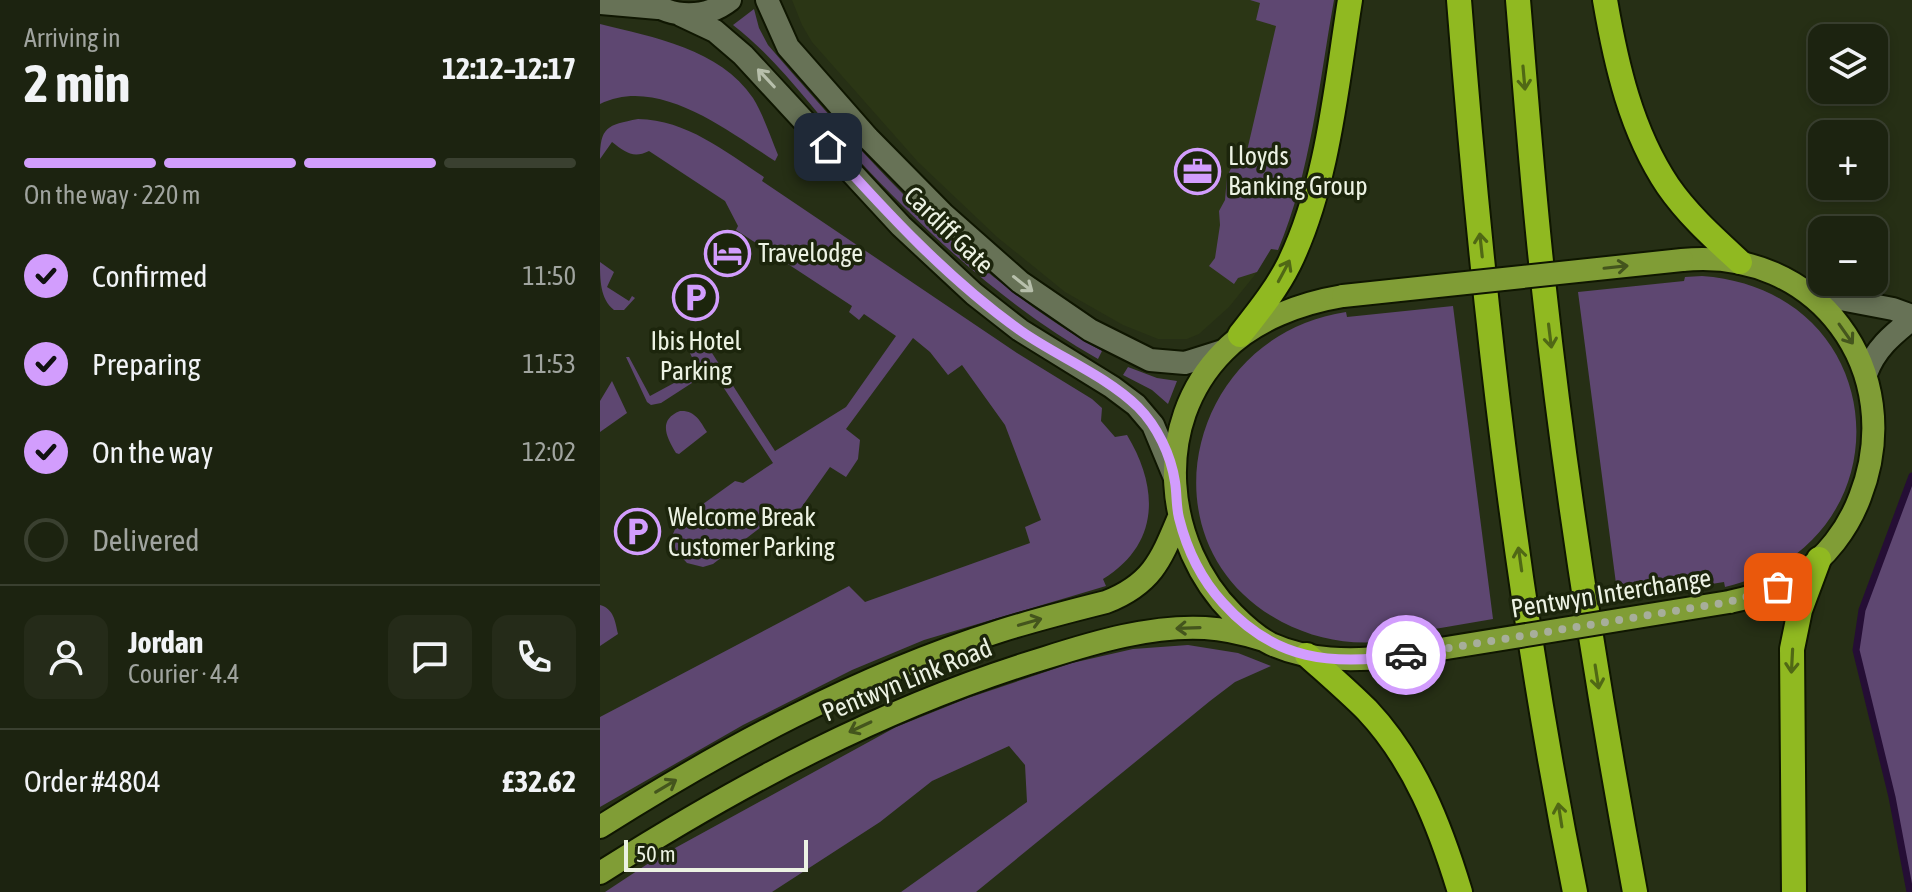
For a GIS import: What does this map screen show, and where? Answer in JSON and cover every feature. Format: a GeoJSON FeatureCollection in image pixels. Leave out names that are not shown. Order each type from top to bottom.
{"type":"FeatureCollection","features":[{"type":"Feature","properties":{"kind":"highway"},"geometry":{"type":"LineString","coordinates":[[1232,343],[1280,280],[1302,229],[1316,186],[1332,112],[1350,0]]}},
{"type":"Feature","properties":{"kind":"highway"},"geometry":{"type":"LineString","coordinates":[[1459,0],[1469,136],[1503,437],[1527,614],[1575,892]]}},
{"type":"Feature","properties":{"kind":"highway"},"geometry":{"type":"LineString","coordinates":[[1518,0],[1534,198],[1566,469],[1606,736],[1635,892]]}},
{"type":"Feature","properties":{"kind":"highway"},"geometry":{"type":"LineString","coordinates":[[1605,0],[1620,74],[1639,134],[1683,206],[1740,262]]}},
{"type":"Feature","properties":{"kind":"highway"},"geometry":{"type":"LineString","coordinates":[[1794,892],[1792,649],[1800,610],[1819,559]]}},
{"type":"Feature","properties":{"kind":"highway"},"geometry":{"type":"LineString","coordinates":[[1307,655],[1367,710],[1396,746],[1426,796],[1460,892]]}},
{"type":"Feature","properties":{"kind":"main road","name":"Pentwyn Interchange"},"geometry":{"type":"LineString","coordinates":[[1808,292],[1782,277],[1740,262],[1682,260],[1343,296],[1299,307],[1232,343],[1206,373],[1186,410],[1176,446],[1175,480],[1179,517],[1194,561],[1212,590],[1264,640],[1307,655],[1344,659],[1391,657],[1729,602],[1778,587],[1819,559],[1848,523],[1868,476],[1875,424],[1866,374],[1856,350],[1842,328],[1812,296]]}},
{"type":"Feature","properties":{"kind":"main road","name":"Pentwyn Link Road"},"geometry":{"type":"LineString","coordinates":[[600,827],[707,762],[845,692],[984,637],[1106,602],[1127,592],[1155,568],[1179,517]]}},
{"type":"Feature","properties":{"kind":"main road","name":"Pentwyn Link Road"},"geometry":{"type":"LineString","coordinates":[[600,873],[756,780],[819,747],[910,704],[968,683],[1089,645],[1164,630],[1221,630],[1264,640]]}},
{"type":"Feature","properties":{"kind":"street"},"geometry":{"type":"LineString","coordinates":[[681,15],[705,13],[730,0]]}},
{"type":"Feature","properties":{"kind":"street","name":"Cardiff Gate"},"geometry":{"type":"LineString","coordinates":[[767,0],[788,47],[868,138],[943,214],[1020,282],[1090,330],[1150,360],[1185,363],[1232,343]]}},
{"type":"Feature","properties":{"kind":"street","name":"Cardiff Gate"},"geometry":{"type":"LineString","coordinates":[[600,3],[653,4],[715,31],[743,55],[901,226],[974,294],[1020,330],[1136,405],[1153,425],[1175,480]]}},
{"type":"Feature","properties":{"kind":"street"},"geometry":{"type":"LineString","coordinates":[[1825,296],[1893,309],[1912,318],[1885,341],[1866,374]]}},
{"type":"Feature","properties":{"kind":"shaded area"},"geometry":{"type":"Polygon","coordinates":[[[792,0],[1327,0],[1271,249],[1229,307],[1199,334],[1187,339],[1158,339],[1123,325],[1065,292],[997,237],[918,162],[812,42],[792,0]]]}},
{"type":"Feature","properties":{"kind":"shaded area"},"geometry":{"type":"Polygon","coordinates":[[[1250,0],[1334,0],[1313,127],[1289,220],[1278,250],[1271,249],[1257,272],[1238,278],[1234,284],[1209,266],[1215,258],[1219,211],[1225,200],[1227,177],[1232,166],[1243,168],[1276,26],[1256,20],[1260,3],[1250,0]]]}},
{"type":"Feature","properties":{"kind":"shaded area"},"geometry":{"type":"Polygon","coordinates":[[[754,9],[768,45],[922,213],[1008,288],[1102,351],[1098,359],[999,292],[938,240],[881,184],[781,71],[733,25],[754,9]]]}},
{"type":"Feature","properties":{"kind":"shaded area"},"geometry":{"type":"Polygon","coordinates":[[[600,24],[663,40],[704,56],[723,68],[739,81],[757,105],[778,155],[775,161],[714,122],[668,101],[645,96],[622,97],[600,104],[600,24]]]}},
{"type":"Feature","properties":{"kind":"shaded area"},"geometry":{"type":"Polygon","coordinates":[[[638,119],[673,125],[719,147],[764,177],[762,181],[1017,353],[1092,399],[1102,408],[1101,421],[1115,437],[1127,435],[1137,455],[1145,475],[1148,514],[1144,532],[1135,549],[1122,565],[1103,579],[1106,586],[924,640],[852,670],[743,725],[600,807],[600,717],[849,586],[865,602],[1030,543],[1025,527],[1041,520],[1005,425],[962,365],[948,375],[930,352],[913,338],[846,429],[860,440],[858,459],[846,477],[830,467],[801,508],[770,520],[713,564],[703,567],[687,563],[676,551],[674,543],[673,534],[678,522],[735,481],[743,483],[773,463],[712,370],[661,403],[651,405],[626,357],[629,357],[650,396],[698,370],[689,351],[690,344],[696,343],[710,352],[719,338],[726,343],[712,353],[775,451],[846,407],[896,336],[864,314],[859,320],[849,312],[852,306],[736,230],[738,226],[725,201],[649,151],[634,154],[612,142],[600,159],[607,129],[638,119]]]}},
{"type":"Feature","properties":{"kind":"shaded area"},"geometry":{"type":"Polygon","coordinates":[[[600,262],[614,272],[607,287],[629,301],[632,296],[635,298],[624,310],[614,310],[603,294],[600,262]]]}},
{"type":"Feature","properties":{"kind":"shaded area"},"geometry":{"type":"Polygon","coordinates":[[[1702,276],[1766,292],[1813,324],[1843,369],[1856,420],[1851,473],[1827,522],[1786,562],[1725,587],[1724,582],[1618,599],[1578,292],[1684,281],[1685,277],[1702,276]]]}},
{"type":"Feature","properties":{"kind":"shaded area"},"geometry":{"type":"Polygon","coordinates":[[[1453,306],[1493,619],[1388,637],[1388,641],[1360,643],[1320,637],[1282,622],[1237,588],[1209,545],[1197,497],[1200,448],[1217,401],[1248,360],[1291,329],[1346,312],[1347,317],[1453,306]]]}},
{"type":"Feature","properties":{"kind":"shaded area"},"geometry":{"type":"Polygon","coordinates":[[[1128,367],[1157,378],[1177,381],[1168,404],[1152,390],[1123,375],[1128,367]]]}},
{"type":"Feature","properties":{"kind":"shaded area"},"geometry":{"type":"Polygon","coordinates":[[[612,381],[627,413],[600,432],[600,401],[612,381]]]}},
{"type":"Feature","properties":{"kind":"shaded area"},"geometry":{"type":"Polygon","coordinates":[[[680,411],[693,414],[707,432],[679,454],[667,435],[666,424],[680,411]]]}},
{"type":"Feature","properties":{"kind":"shaded area"},"geometry":{"type":"Polygon","coordinates":[[[1912,476],[1910,892],[1892,797],[1856,650],[1862,610],[1912,476]]]}},
{"type":"Feature","properties":{"kind":"shaded area"},"geometry":{"type":"Polygon","coordinates":[[[600,605],[611,613],[618,634],[600,646],[600,605]]]}},
{"type":"Feature","properties":{"kind":"shaded area"},"geometry":{"type":"Polygon","coordinates":[[[1188,645],[1238,653],[1271,666],[1235,682],[1210,701],[976,892],[901,892],[1027,802],[1025,765],[1009,746],[932,781],[880,822],[772,892],[605,892],[655,859],[896,727],[968,698],[1072,663],[1133,649],[1188,645]]]}},
{"type":"Feature","properties":{"kind":"waterway"},"geometry":{"type":"LineString","coordinates":[[1910,892],[1892,797],[1856,650],[1862,610],[1912,476]]}},
{"type":"Feature","properties":{"kind":"way so far"},"geometry":{"type":"LineString","coordinates":[[1406,655],[1729,602],[1778,587]]}},
{"type":"Feature","properties":{"kind":"place","name":"Lloyds Banking Group"},"geometry":{"type":"Point","coordinates":[1197,171]}},
{"type":"Feature","properties":{"kind":"place","name":"Travelodge"},"geometry":{"type":"Point","coordinates":[727,253]}},
{"type":"Feature","properties":{"kind":"place","name":"Ibis Hotel Parking"},"geometry":{"type":"Point","coordinates":[696,298]}},
{"type":"Feature","properties":{"kind":"place","name":"Welcome Break Customer Parking"},"geometry":{"type":"Point","coordinates":[637,532]}},
{"type":"Feature","properties":{"kind":"route"},"geometry":{"type":"LineString","coordinates":[[828,147],[901,226],[974,294],[1054,353],[1112,387],[1145,415],[1168,458],[1175,480],[1179,517],[1194,561],[1225,606],[1249,628],[1273,645],[1307,655],[1344,659],[1406,655]]}}]}
